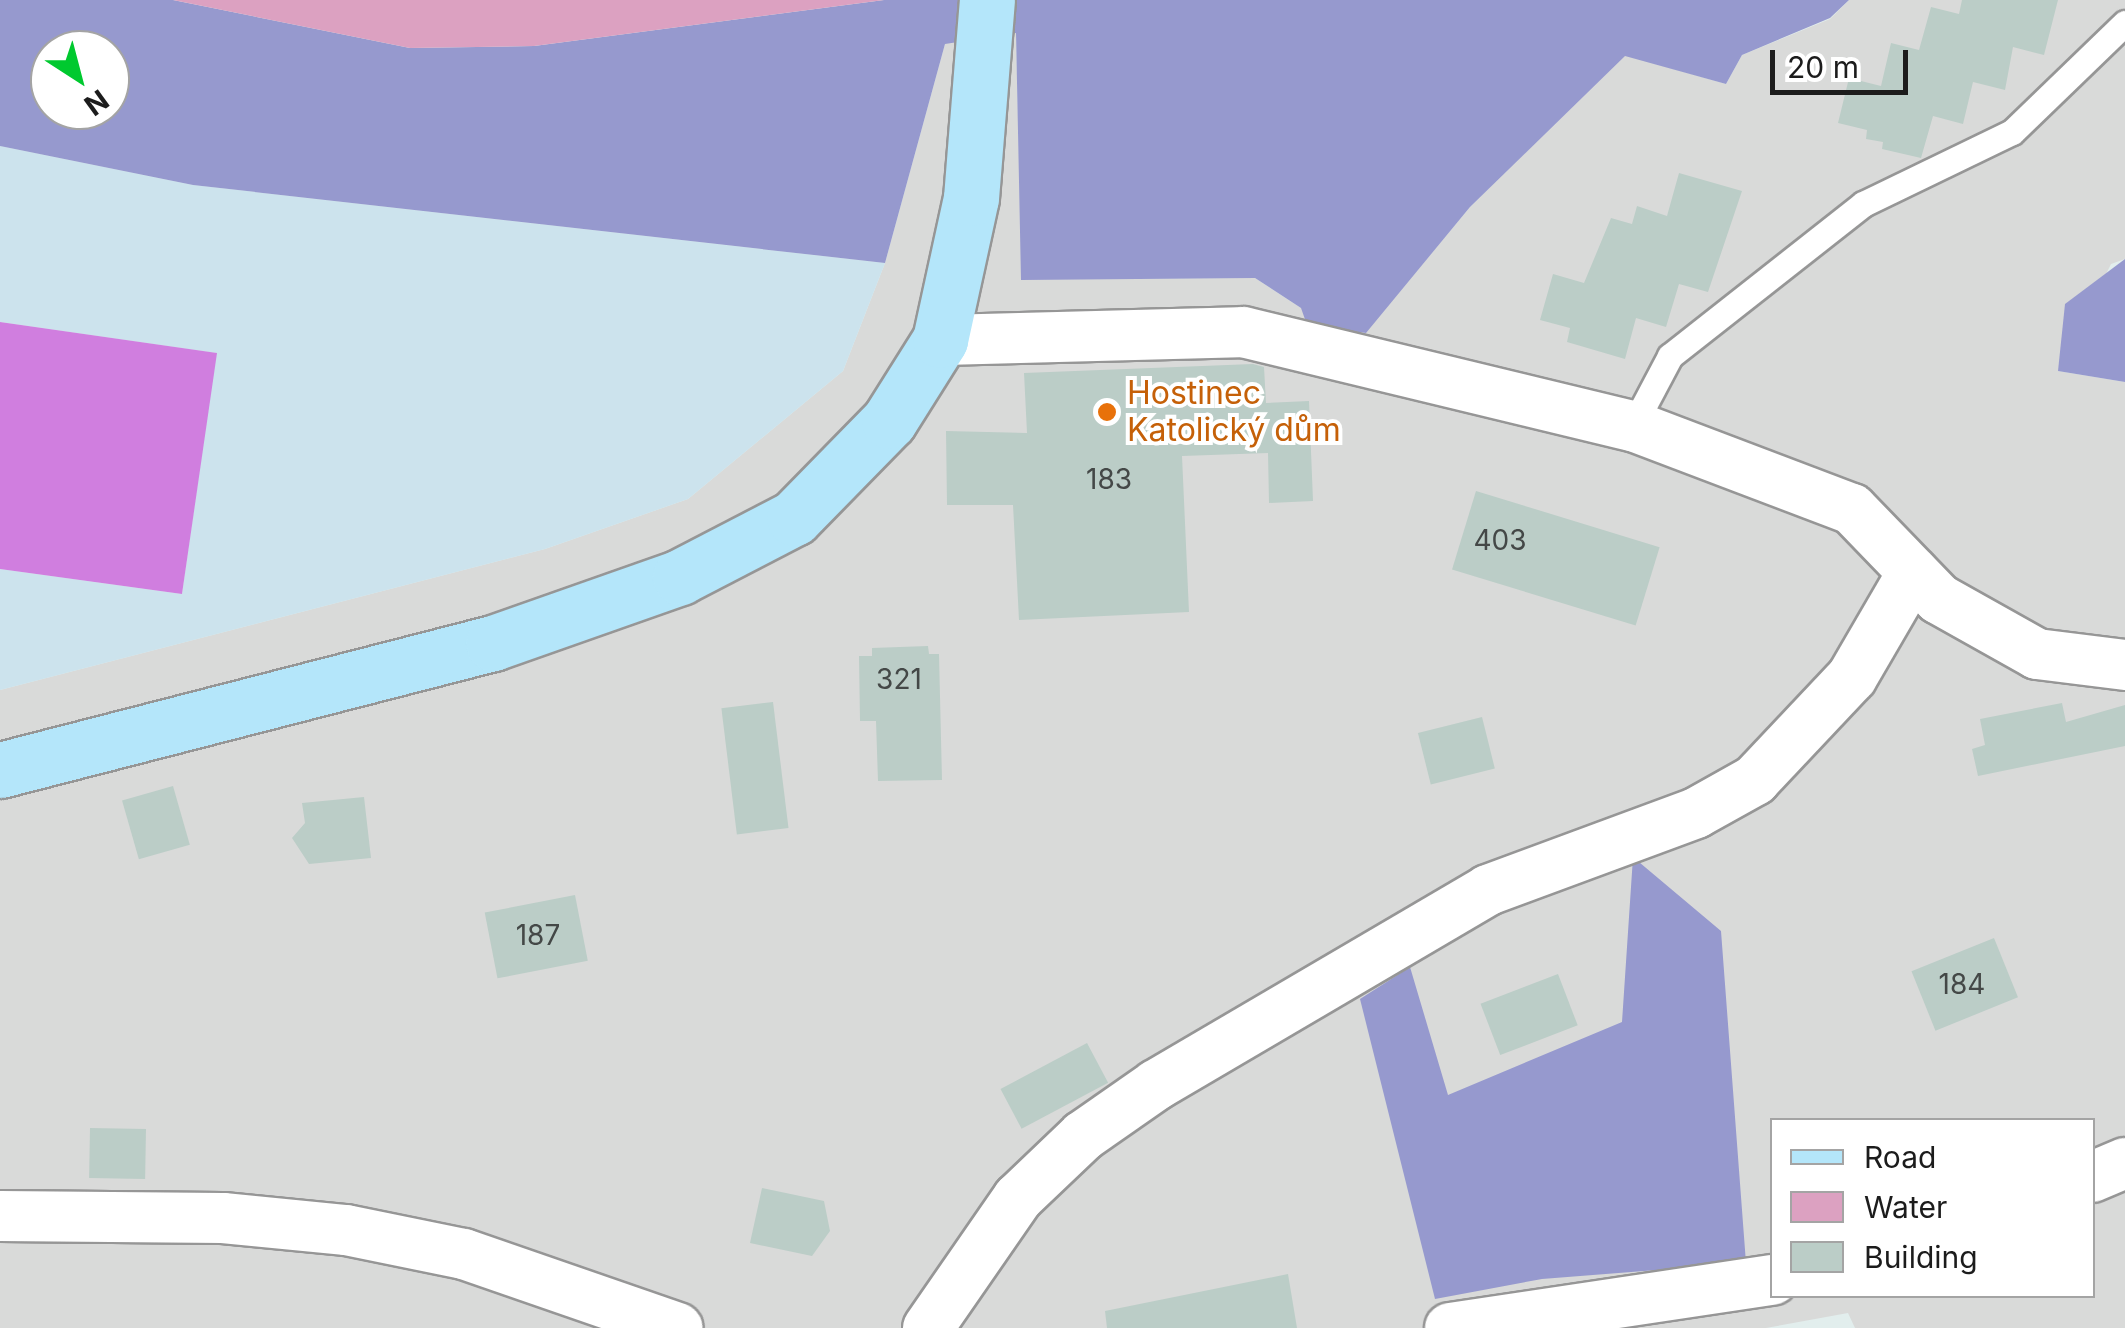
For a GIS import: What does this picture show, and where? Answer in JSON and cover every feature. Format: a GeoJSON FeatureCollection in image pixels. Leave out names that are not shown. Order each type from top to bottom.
{"type":"FeatureCollection","features":[{"type":"Feature","properties":{"kind":"street"},"geometry":{"type":"LineString","coordinates":[[0,770],[493,643],[720,560],[826,491],[889,421],[940,340],[971,198],[987,3]]}},
{"type":"Feature","properties":{"kind":"street"},"geometry":{"type":"LineString","coordinates":[[940,340],[1244,332],[1632,426],[1852,509],[1913,572],[1972,622],[2037,654],[2125,666]]}},
{"type":"Feature","properties":{"kind":"street"},"geometry":{"type":"LineString","coordinates":[[928,1328],[1018,1198],[1083,1136],[1156,1085],[1488,890],[1696,814],[1755,780],[1852,677],[1913,572]]}},
{"type":"Feature","properties":{"kind":"street"},"geometry":{"type":"LineString","coordinates":[[2095,1176],[2125,1163]]}},
{"type":"Feature","properties":{"kind":"street"},"geometry":{"type":"LineString","coordinates":[[0,1216],[346,1230],[464,1254],[678,1328]]}},
{"type":"Feature","properties":{"kind":"street"},"geometry":{"type":"LineString","coordinates":[[1450,1328],[1770,1280]]}},
{"type":"Feature","properties":{"kind":"lane"},"geometry":{"type":"LineString","coordinates":[[1632,426],[1670,356],[1862,204],[2012,132],[2125,24]]}},
{"type":"Feature","properties":{"kind":"shaded area"},"geometry":{"type":"Polygon","coordinates":[[[0,0],[173,0],[410,48],[534,46],[884,0],[1849,0],[1830,18],[1742,55],[1726,84],[1625,56],[1470,207],[1366,333],[1307,325],[1301,308],[1255,278],[1021,280],[1016,33],[945,44],[885,263],[193,185],[0,146],[0,0]]]}},
{"type":"Feature","properties":{"kind":"shaded area"},"geometry":{"type":"Polygon","coordinates":[[[944,0],[1016,33],[1022,279],[1255,278],[1301,308],[1365,333],[1470,207],[1625,55],[1726,84],[1742,55],[1830,19],[1849,0],[2125,0],[2125,259],[2111,264],[2058,371],[2125,382],[2125,1328],[1855,1328],[1848,1313],[1766,1328],[0,1328],[0,690],[545,549],[688,499],[843,371],[885,263],[945,44],[944,0]]]}},
{"type":"Feature","properties":{"kind":"shaded area"},"geometry":{"type":"Polygon","coordinates":[[[0,146],[193,185],[885,263],[843,371],[688,499],[545,549],[0,690],[0,569],[182,594],[216,353],[0,322],[0,146]]]}},
{"type":"Feature","properties":{"kind":"shaded area"},"geometry":{"type":"Polygon","coordinates":[[[2125,259],[2125,382],[2058,371],[2065,304],[2125,259]]]}},
{"type":"Feature","properties":{"kind":"shaded area"},"geometry":{"type":"Polygon","coordinates":[[[0,322],[217,353],[182,594],[0,569],[0,322]]]}},
{"type":"Feature","properties":{"kind":"shaded area"},"geometry":{"type":"Polygon","coordinates":[[[1633,857],[1721,931],[1746,1263],[1542,1279],[1435,1299],[1360,999],[1410,967],[1448,1095],[1622,1022],[1633,857]]]}},
{"type":"Feature","properties":{"kind":"water"},"geometry":{"type":"Polygon","coordinates":[[[173,0],[884,0],[534,46],[410,48],[173,0]]]}},
{"type":"Feature","properties":{"kind":"building"},"geometry":{"type":"Polygon","coordinates":[[[1962,0],[2058,0],[2044,55],[2013,47],[2005,90],[1973,82],[1963,124],[1933,116],[1921,158],[1882,149],[1883,142],[1866,139],[1867,130],[1838,123],[1849,78],[1881,86],[1891,43],[1919,50],[1931,7],[1959,14],[1962,0]]]}},
{"type":"Feature","properties":{"kind":"building"},"geometry":{"type":"Polygon","coordinates":[[[1679,173],[1742,191],[1708,292],[1679,284],[1666,327],[1636,318],[1625,359],[1567,342],[1570,328],[1540,320],[1553,274],[1584,283],[1611,218],[1632,224],[1637,206],[1667,216],[1679,173]]]}},
{"type":"Feature","properties":{"kind":"building"},"geometry":{"type":"Polygon","coordinates":[[[1253,364],[1264,367],[1266,403],[1309,401],[1313,501],[1269,503],[1268,453],[1182,456],[1189,612],[1019,620],[1013,505],[947,505],[946,431],[1027,433],[1024,373],[1253,364]]]}},
{"type":"Feature","properties":{"kind":"building"},"geometry":{"type":"Polygon","coordinates":[[[1476,491],[1660,547],[1636,626],[1452,569],[1476,491]]]}},
{"type":"Feature","properties":{"kind":"building"},"geometry":{"type":"Polygon","coordinates":[[[928,646],[929,654],[939,654],[942,780],[878,781],[876,721],[860,721],[859,656],[872,656],[872,648],[928,646]]]}},
{"type":"Feature","properties":{"kind":"building"},"geometry":{"type":"Polygon","coordinates":[[[773,702],[788,828],[737,834],[721,708],[773,702]]]}},
{"type":"Feature","properties":{"kind":"building"},"geometry":{"type":"Polygon","coordinates":[[[2062,703],[2066,722],[2125,705],[2125,746],[1978,776],[1972,749],[1985,745],[1980,719],[2062,703]]]}},
{"type":"Feature","properties":{"kind":"building"},"geometry":{"type":"Polygon","coordinates":[[[1482,717],[1495,768],[1431,784],[1418,733],[1482,717]]]}},
{"type":"Feature","properties":{"kind":"building"},"geometry":{"type":"Polygon","coordinates":[[[173,786],[190,845],[139,859],[122,801],[173,786]]]}},
{"type":"Feature","properties":{"kind":"building"},"geometry":{"type":"Polygon","coordinates":[[[364,797],[371,858],[309,864],[292,838],[305,823],[302,803],[364,797]]]}},
{"type":"Feature","properties":{"kind":"building"},"geometry":{"type":"Polygon","coordinates":[[[575,895],[588,961],[497,978],[485,913],[575,895]]]}},
{"type":"Feature","properties":{"kind":"building"},"geometry":{"type":"Polygon","coordinates":[[[1994,938],[2018,997],[1935,1031],[1911,971],[1994,938]]]}},
{"type":"Feature","properties":{"kind":"building"},"geometry":{"type":"Polygon","coordinates":[[[1558,974],[1578,1025],[1500,1055],[1481,1004],[1558,974]]]}},
{"type":"Feature","properties":{"kind":"building"},"geometry":{"type":"Polygon","coordinates":[[[1087,1043],[1108,1083],[1022,1129],[1000,1089],[1087,1043]]]}},
{"type":"Feature","properties":{"kind":"building"},"geometry":{"type":"Polygon","coordinates":[[[90,1128],[146,1129],[145,1179],[89,1178],[90,1128]]]}},
{"type":"Feature","properties":{"kind":"building"},"geometry":{"type":"Polygon","coordinates":[[[762,1188],[824,1201],[830,1231],[812,1256],[750,1243],[762,1188]]]}},
{"type":"Feature","properties":{"kind":"building"},"geometry":{"type":"Polygon","coordinates":[[[1288,1274],[1297,1328],[1107,1328],[1105,1311],[1288,1274]]]}},
{"type":"Feature","properties":{"kind":"place","name":"Hostinec Katolický dům"},"geometry":{"type":"Point","coordinates":[1107,412]}}]}
